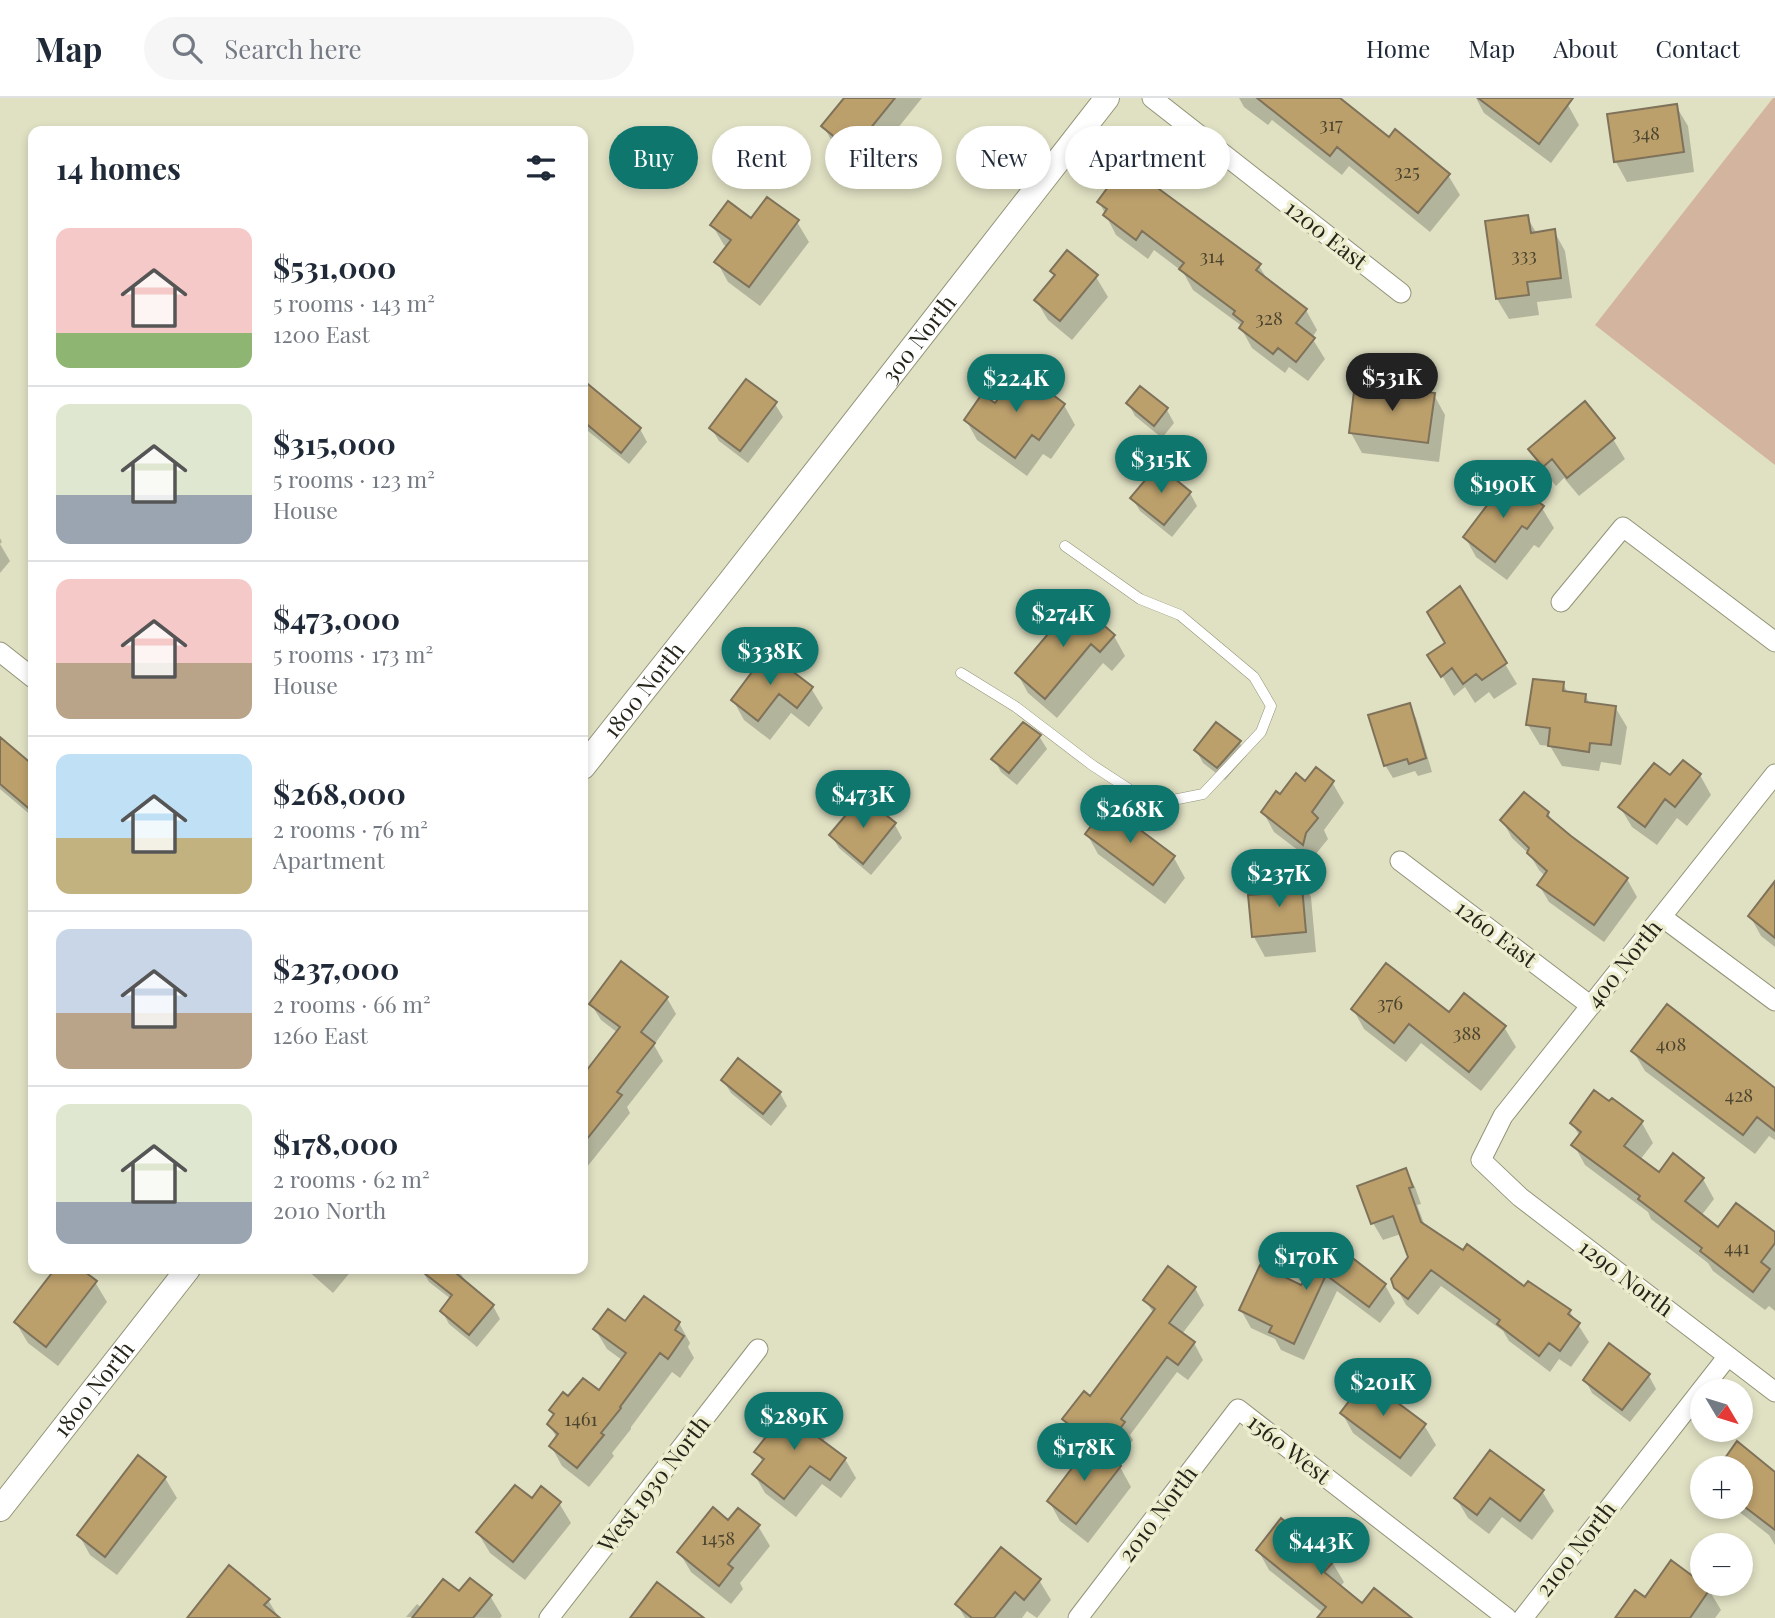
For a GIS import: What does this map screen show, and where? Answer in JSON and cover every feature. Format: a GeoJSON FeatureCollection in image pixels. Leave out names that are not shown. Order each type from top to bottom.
{"type":"FeatureCollection","features":[{"type":"Feature","properties":{"kind":"street","name":"300 North"},"geometry":{"type":"LineString","coordinates":[[731,579],[1107,98]]}},
{"type":"Feature","properties":{"kind":"street","name":"1200 East"},"geometry":{"type":"LineString","coordinates":[[1152,98],[1401,293]]}},
{"type":"Feature","properties":{"kind":"street"},"geometry":{"type":"LineString","coordinates":[[1562,602],[1623,527],[1775,642]]}},
{"type":"Feature","properties":{"kind":"street","name":"1800 North"},"geometry":{"type":"LineString","coordinates":[[588,761],[731,579]]}},
{"type":"Feature","properties":{"kind":"street"},"geometry":{"type":"LineString","coordinates":[[0,652],[28,674]]}},
{"type":"Feature","properties":{"kind":"street","name":"400 North"},"geometry":{"type":"LineString","coordinates":[[1482,1160],[1503,1116],[1775,774]]}},
{"type":"Feature","properties":{"kind":"street","name":"1260 East"},"geometry":{"type":"LineString","coordinates":[[1401,861],[1591,1006]]}},
{"type":"Feature","properties":{"kind":"street"},"geometry":{"type":"LineString","coordinates":[[1662,917],[1775,1001]]}},
{"type":"Feature","properties":{"kind":"street","name":"1290 North"},"geometry":{"type":"LineString","coordinates":[[1482,1160],[1520,1197],[1775,1392]]}},
{"type":"Feature","properties":{"kind":"street","name":"1800 North"},"geometry":{"type":"LineString","coordinates":[[0,1508],[184,1274]]}},
{"type":"Feature","properties":{"kind":"street","name":"West 1930 North"},"geometry":{"type":"LineString","coordinates":[[549,1618],[758,1349]]}},
{"type":"Feature","properties":{"kind":"street","name":"2100 North"},"geometry":{"type":"LineString","coordinates":[[1523,1618],[1728,1356]]}},
{"type":"Feature","properties":{"kind":"street","name":"2010 North"},"geometry":{"type":"LineString","coordinates":[[1078,1618],[1238,1409]]}},
{"type":"Feature","properties":{"kind":"street","name":"1560 West"},"geometry":{"type":"LineString","coordinates":[[1238,1409],[1507,1618]]}},
{"type":"Feature","properties":{"kind":"lane"},"geometry":{"type":"LineString","coordinates":[[961,673],[1016,707],[1092,765],[1138,795],[1173,800],[1203,794],[1261,732],[1271,706],[1254,677],[1180,615],[1140,599],[1065,546]]}},
{"type":"Feature","properties":{"kind":"shaded area"},"geometry":{"type":"Polygon","coordinates":[[[1775,98],[1775,465],[1595,325],[1775,98]]]}},
{"type":"Feature","properties":{"kind":"building"},"geometry":{"type":"Polygon","coordinates":[[[844,98],[895,98],[872,126],[825,126],[825,129],[821,126],[844,98]]]}},
{"type":"Feature","properties":{"kind":"building"},"geometry":{"type":"Polygon","coordinates":[[[1257,98],[1340,98],[1389,137],[1395,129],[1450,174],[1418,213],[1337,147],[1330,156],[1257,98]]]}},
{"type":"Feature","properties":{"kind":"building"},"geometry":{"type":"Polygon","coordinates":[[[1478,98],[1573,98],[1539,144],[1478,98]]]}},
{"type":"Feature","properties":{"kind":"building"},"geometry":{"type":"Polygon","coordinates":[[[1677,104],[1684,152],[1614,162],[1607,114],[1677,104]]]}},
{"type":"Feature","properties":{"kind":"building"},"geometry":{"type":"Polygon","coordinates":[[[1107,189],[1159,189],[1261,264],[1256,270],[1307,309],[1296,323],[1315,338],[1296,362],[1278,348],[1273,354],[1239,328],[1243,322],[1233,314],[1235,311],[1179,269],[1184,263],[1142,231],[1136,240],[1103,215],[1107,209],[1097,202],[1107,189]]]}},
{"type":"Feature","properties":{"kind":"building"},"geometry":{"type":"Polygon","coordinates":[[[767,197],[799,220],[749,287],[714,262],[731,240],[710,225],[728,201],[751,218],[767,197]]]}},
{"type":"Feature","properties":{"kind":"building"},"geometry":{"type":"Polygon","coordinates":[[[1528,215],[1531,233],[1555,229],[1561,278],[1527,282],[1529,295],[1496,299],[1485,221],[1528,215]]]}},
{"type":"Feature","properties":{"kind":"building"},"geometry":{"type":"Polygon","coordinates":[[[1067,250],[1098,275],[1060,321],[1034,300],[1055,275],[1050,271],[1067,250]]]}},
{"type":"Feature","properties":{"kind":"building"},"geometry":{"type":"Polygon","coordinates":[[[1020,370],[1065,404],[1039,440],[1032,435],[1015,458],[964,420],[982,394],[995,403],[1020,370]]]}},
{"type":"Feature","properties":{"kind":"building"},"geometry":{"type":"Polygon","coordinates":[[[746,379],[777,402],[740,451],[709,428],[746,379]]]}},
{"type":"Feature","properties":{"kind":"building"},"geometry":{"type":"Polygon","coordinates":[[[1355,383],[1435,393],[1428,443],[1349,433],[1355,383]]]}},
{"type":"Feature","properties":{"kind":"building"},"geometry":{"type":"Polygon","coordinates":[[[588,384],[641,428],[621,453],[588,425],[588,384]]]}},
{"type":"Feature","properties":{"kind":"building"},"geometry":{"type":"Polygon","coordinates":[[[1140,386],[1168,408],[1154,426],[1126,403],[1140,386]]]}},
{"type":"Feature","properties":{"kind":"building"},"geometry":{"type":"Polygon","coordinates":[[[1585,401],[1615,438],[1567,478],[1552,459],[1543,467],[1528,449],[1585,401]]]}},
{"type":"Feature","properties":{"kind":"building"},"geometry":{"type":"Polygon","coordinates":[[[1158,465],[1191,492],[1164,525],[1130,498],[1158,465]]]}},
{"type":"Feature","properties":{"kind":"building"},"geometry":{"type":"Polygon","coordinates":[[[1507,479],[1544,506],[1527,529],[1522,526],[1495,562],[1463,537],[1507,479]]]}},
{"type":"Feature","properties":{"kind":"building"},"geometry":{"type":"Polygon","coordinates":[[[1460,586],[1507,663],[1482,680],[1476,674],[1463,684],[1452,668],[1441,677],[1427,655],[1445,643],[1427,612],[1460,586]]]}},
{"type":"Feature","properties":{"kind":"building"},"geometry":{"type":"Polygon","coordinates":[[[1076,601],[1115,635],[1100,652],[1091,644],[1045,699],[1015,673],[1076,601]]]}},
{"type":"Feature","properties":{"kind":"building"},"geometry":{"type":"Polygon","coordinates":[[[767,652],[813,687],[797,708],[779,694],[758,721],[731,700],[767,652]]]}},
{"type":"Feature","properties":{"kind":"building"},"geometry":{"type":"Polygon","coordinates":[[[1533,679],[1564,682],[1563,691],[1586,694],[1585,702],[1616,706],[1611,745],[1590,743],[1589,752],[1548,746],[1550,728],[1526,725],[1533,679]]]}},
{"type":"Feature","properties":{"kind":"building"},"geometry":{"type":"Polygon","coordinates":[[[1410,703],[1426,758],[1409,764],[1407,759],[1384,766],[1368,715],[1410,703]]]}},
{"type":"Feature","properties":{"kind":"building"},"geometry":{"type":"Polygon","coordinates":[[[1023,722],[1041,735],[1009,773],[991,759],[1023,722]]]}},
{"type":"Feature","properties":{"kind":"building"},"geometry":{"type":"Polygon","coordinates":[[[1216,722],[1241,741],[1217,768],[1194,750],[1216,722]]]}},
{"type":"Feature","properties":{"kind":"building"},"geometry":{"type":"Polygon","coordinates":[[[0,737],[28,761],[28,808],[0,784],[0,737]]]}},
{"type":"Feature","properties":{"kind":"building"},"geometry":{"type":"Polygon","coordinates":[[[1683,760],[1701,774],[1675,807],[1665,799],[1645,827],[1618,807],[1654,763],[1670,775],[1683,760]]]}},
{"type":"Feature","properties":{"kind":"building"},"geometry":{"type":"Polygon","coordinates":[[[1316,767],[1334,781],[1312,812],[1318,818],[1306,833],[1303,845],[1261,812],[1276,791],[1280,794],[1296,773],[1305,781],[1316,767]]]}},
{"type":"Feature","properties":{"kind":"building"},"geometry":{"type":"Polygon","coordinates":[[[1524,792],[1549,812],[1547,816],[1571,836],[1628,878],[1594,925],[1537,885],[1547,871],[1527,853],[1529,848],[1500,820],[1524,792]]]}},
{"type":"Feature","properties":{"kind":"building"},"geometry":{"type":"Polygon","coordinates":[[[862,796],[896,823],[863,864],[829,835],[862,796]]]}},
{"type":"Feature","properties":{"kind":"building"},"geometry":{"type":"Polygon","coordinates":[[[1107,805],[1175,856],[1153,885],[1085,834],[1107,805]]]}},
{"type":"Feature","properties":{"kind":"building"},"geometry":{"type":"Polygon","coordinates":[[[1301,875],[1306,932],[1252,937],[1248,895],[1276,893],[1274,878],[1301,875]]]}},
{"type":"Feature","properties":{"kind":"building"},"geometry":{"type":"Polygon","coordinates":[[[1775,881],[1775,938],[1748,916],[1775,881]]]}},
{"type":"Feature","properties":{"kind":"building"},"geometry":{"type":"Polygon","coordinates":[[[621,961],[668,997],[641,1032],[655,1043],[617,1092],[622,1095],[588,1138],[588,1069],[620,1027],[589,1004],[621,961]]]}},
{"type":"Feature","properties":{"kind":"building"},"geometry":{"type":"Polygon","coordinates":[[[1386,963],[1449,1012],[1464,993],[1506,1026],[1469,1072],[1409,1024],[1394,1043],[1351,1009],[1386,963]]]}},
{"type":"Feature","properties":{"kind":"building"},"geometry":{"type":"Polygon","coordinates":[[[1667,1004],[1775,1088],[1775,1131],[1757,1117],[1743,1135],[1631,1051],[1667,1004]]]}},
{"type":"Feature","properties":{"kind":"building"},"geometry":{"type":"Polygon","coordinates":[[[738,1058],[781,1092],[763,1114],[721,1080],[738,1058]]]}},
{"type":"Feature","properties":{"kind":"building"},"geometry":{"type":"Polygon","coordinates":[[[1594,1090],[1609,1101],[1612,1098],[1643,1121],[1624,1146],[1659,1172],[1673,1153],[1704,1178],[1685,1201],[1718,1227],[1736,1203],[1775,1232],[1775,1243],[1761,1262],[1770,1269],[1753,1292],[1700,1251],[1702,1248],[1638,1199],[1640,1196],[1571,1145],[1581,1132],[1570,1123],[1594,1090]]]}},
{"type":"Feature","properties":{"kind":"building"},"geometry":{"type":"Polygon","coordinates":[[[1406,1168],[1413,1187],[1409,1188],[1421,1222],[1463,1250],[1467,1244],[1524,1286],[1528,1281],[1571,1310],[1568,1314],[1580,1323],[1560,1351],[1549,1343],[1539,1356],[1497,1324],[1500,1320],[1431,1270],[1408,1299],[1394,1288],[1391,1279],[1408,1257],[1393,1216],[1371,1224],[1357,1186],[1406,1168]]]}},
{"type":"Feature","properties":{"kind":"building"},"geometry":{"type":"Polygon","coordinates":[[[1332,1242],[1386,1284],[1369,1307],[1326,1275],[1294,1344],[1269,1332],[1272,1326],[1239,1310],[1260,1265],[1301,1285],[1332,1242]]]}},
{"type":"Feature","properties":{"kind":"building"},"geometry":{"type":"Polygon","coordinates":[[[1168,1266],[1196,1287],[1169,1323],[1195,1342],[1178,1365],[1167,1357],[1121,1419],[1125,1422],[1103,1451],[1062,1419],[1084,1391],[1090,1396],[1155,1309],[1143,1300],[1168,1266]]]}},
{"type":"Feature","properties":{"kind":"building"},"geometry":{"type":"Polygon","coordinates":[[[51,1274],[88,1274],[97,1281],[46,1347],[14,1322],[51,1274]]]}},
{"type":"Feature","properties":{"kind":"building"},"geometry":{"type":"Polygon","coordinates":[[[425,1274],[457,1274],[494,1305],[469,1335],[440,1311],[452,1295],[425,1274]]]}},
{"type":"Feature","properties":{"kind":"building"},"geometry":{"type":"Polygon","coordinates":[[[644,1296],[680,1322],[675,1330],[684,1336],[668,1359],[660,1353],[601,1433],[604,1435],[577,1468],[549,1446],[558,1434],[547,1424],[554,1414],[549,1410],[563,1392],[568,1396],[583,1378],[599,1390],[626,1353],[593,1329],[608,1309],[625,1321],[644,1296]]]}},
{"type":"Feature","properties":{"kind":"building"},"geometry":{"type":"Polygon","coordinates":[[[1609,1343],[1650,1374],[1622,1410],[1583,1380],[1609,1343]]]}},
{"type":"Feature","properties":{"kind":"building"},"geometry":{"type":"Polygon","coordinates":[[[1366,1379],[1426,1424],[1400,1458],[1340,1413],[1366,1379]]]}},
{"type":"Feature","properties":{"kind":"building"},"geometry":{"type":"Polygon","coordinates":[[[795,1400],[817,1417],[807,1429],[846,1458],[830,1480],[810,1466],[784,1499],[752,1474],[764,1459],[754,1452],[795,1400]]]}},
{"type":"Feature","properties":{"kind":"building"},"geometry":{"type":"Polygon","coordinates":[[[1738,1442],[1775,1472],[1775,1530],[1753,1513],[1753,1456],[1726,1456],[1738,1442]]]}},
{"type":"Feature","properties":{"kind":"building"},"geometry":{"type":"Polygon","coordinates":[[[1091,1443],[1121,1466],[1076,1524],[1047,1501],[1091,1443]]]}},
{"type":"Feature","properties":{"kind":"building"},"geometry":{"type":"Polygon","coordinates":[[[1490,1450],[1544,1490],[1520,1521],[1490,1498],[1477,1515],[1454,1498],[1490,1450]]]}},
{"type":"Feature","properties":{"kind":"building"},"geometry":{"type":"Polygon","coordinates":[[[138,1455],[166,1477],[105,1557],[77,1535],[138,1455]]]}},
{"type":"Feature","properties":{"kind":"building"},"geometry":{"type":"Polygon","coordinates":[[[515,1485],[532,1498],[541,1486],[561,1502],[513,1562],[476,1532],[515,1485]]]}},
{"type":"Feature","properties":{"kind":"building"},"geometry":{"type":"Polygon","coordinates":[[[713,1507],[728,1520],[738,1508],[760,1525],[728,1564],[733,1568],[719,1586],[677,1552],[713,1507]]]}},
{"type":"Feature","properties":{"kind":"building"},"geometry":{"type":"Polygon","coordinates":[[[1281,1518],[1334,1561],[1324,1572],[1362,1603],[1374,1588],[1412,1618],[1317,1618],[1326,1607],[1256,1550],[1281,1518]]]}},
{"type":"Feature","properties":{"kind":"building"},"geometry":{"type":"Polygon","coordinates":[[[1001,1547],[1041,1579],[1024,1600],[1015,1592],[994,1618],[972,1618],[955,1604],[1001,1547]]]}},
{"type":"Feature","properties":{"kind":"building"},"geometry":{"type":"Polygon","coordinates":[[[1671,1560],[1690,1574],[1690,1596],[1705,1596],[1690,1618],[1615,1618],[1635,1590],[1645,1597],[1671,1560]]]}},
{"type":"Feature","properties":{"kind":"building"},"geometry":{"type":"Polygon","coordinates":[[[229,1565],[270,1599],[264,1605],[280,1618],[187,1618],[229,1565]]]}},
{"type":"Feature","properties":{"kind":"building"},"geometry":{"type":"Polygon","coordinates":[[[470,1578],[492,1595],[473,1618],[412,1618],[443,1579],[459,1591],[470,1578]]]}},
{"type":"Feature","properties":{"kind":"building"},"geometry":{"type":"Polygon","coordinates":[[[657,1582],[704,1618],[630,1618],[657,1582]]]}}]}
